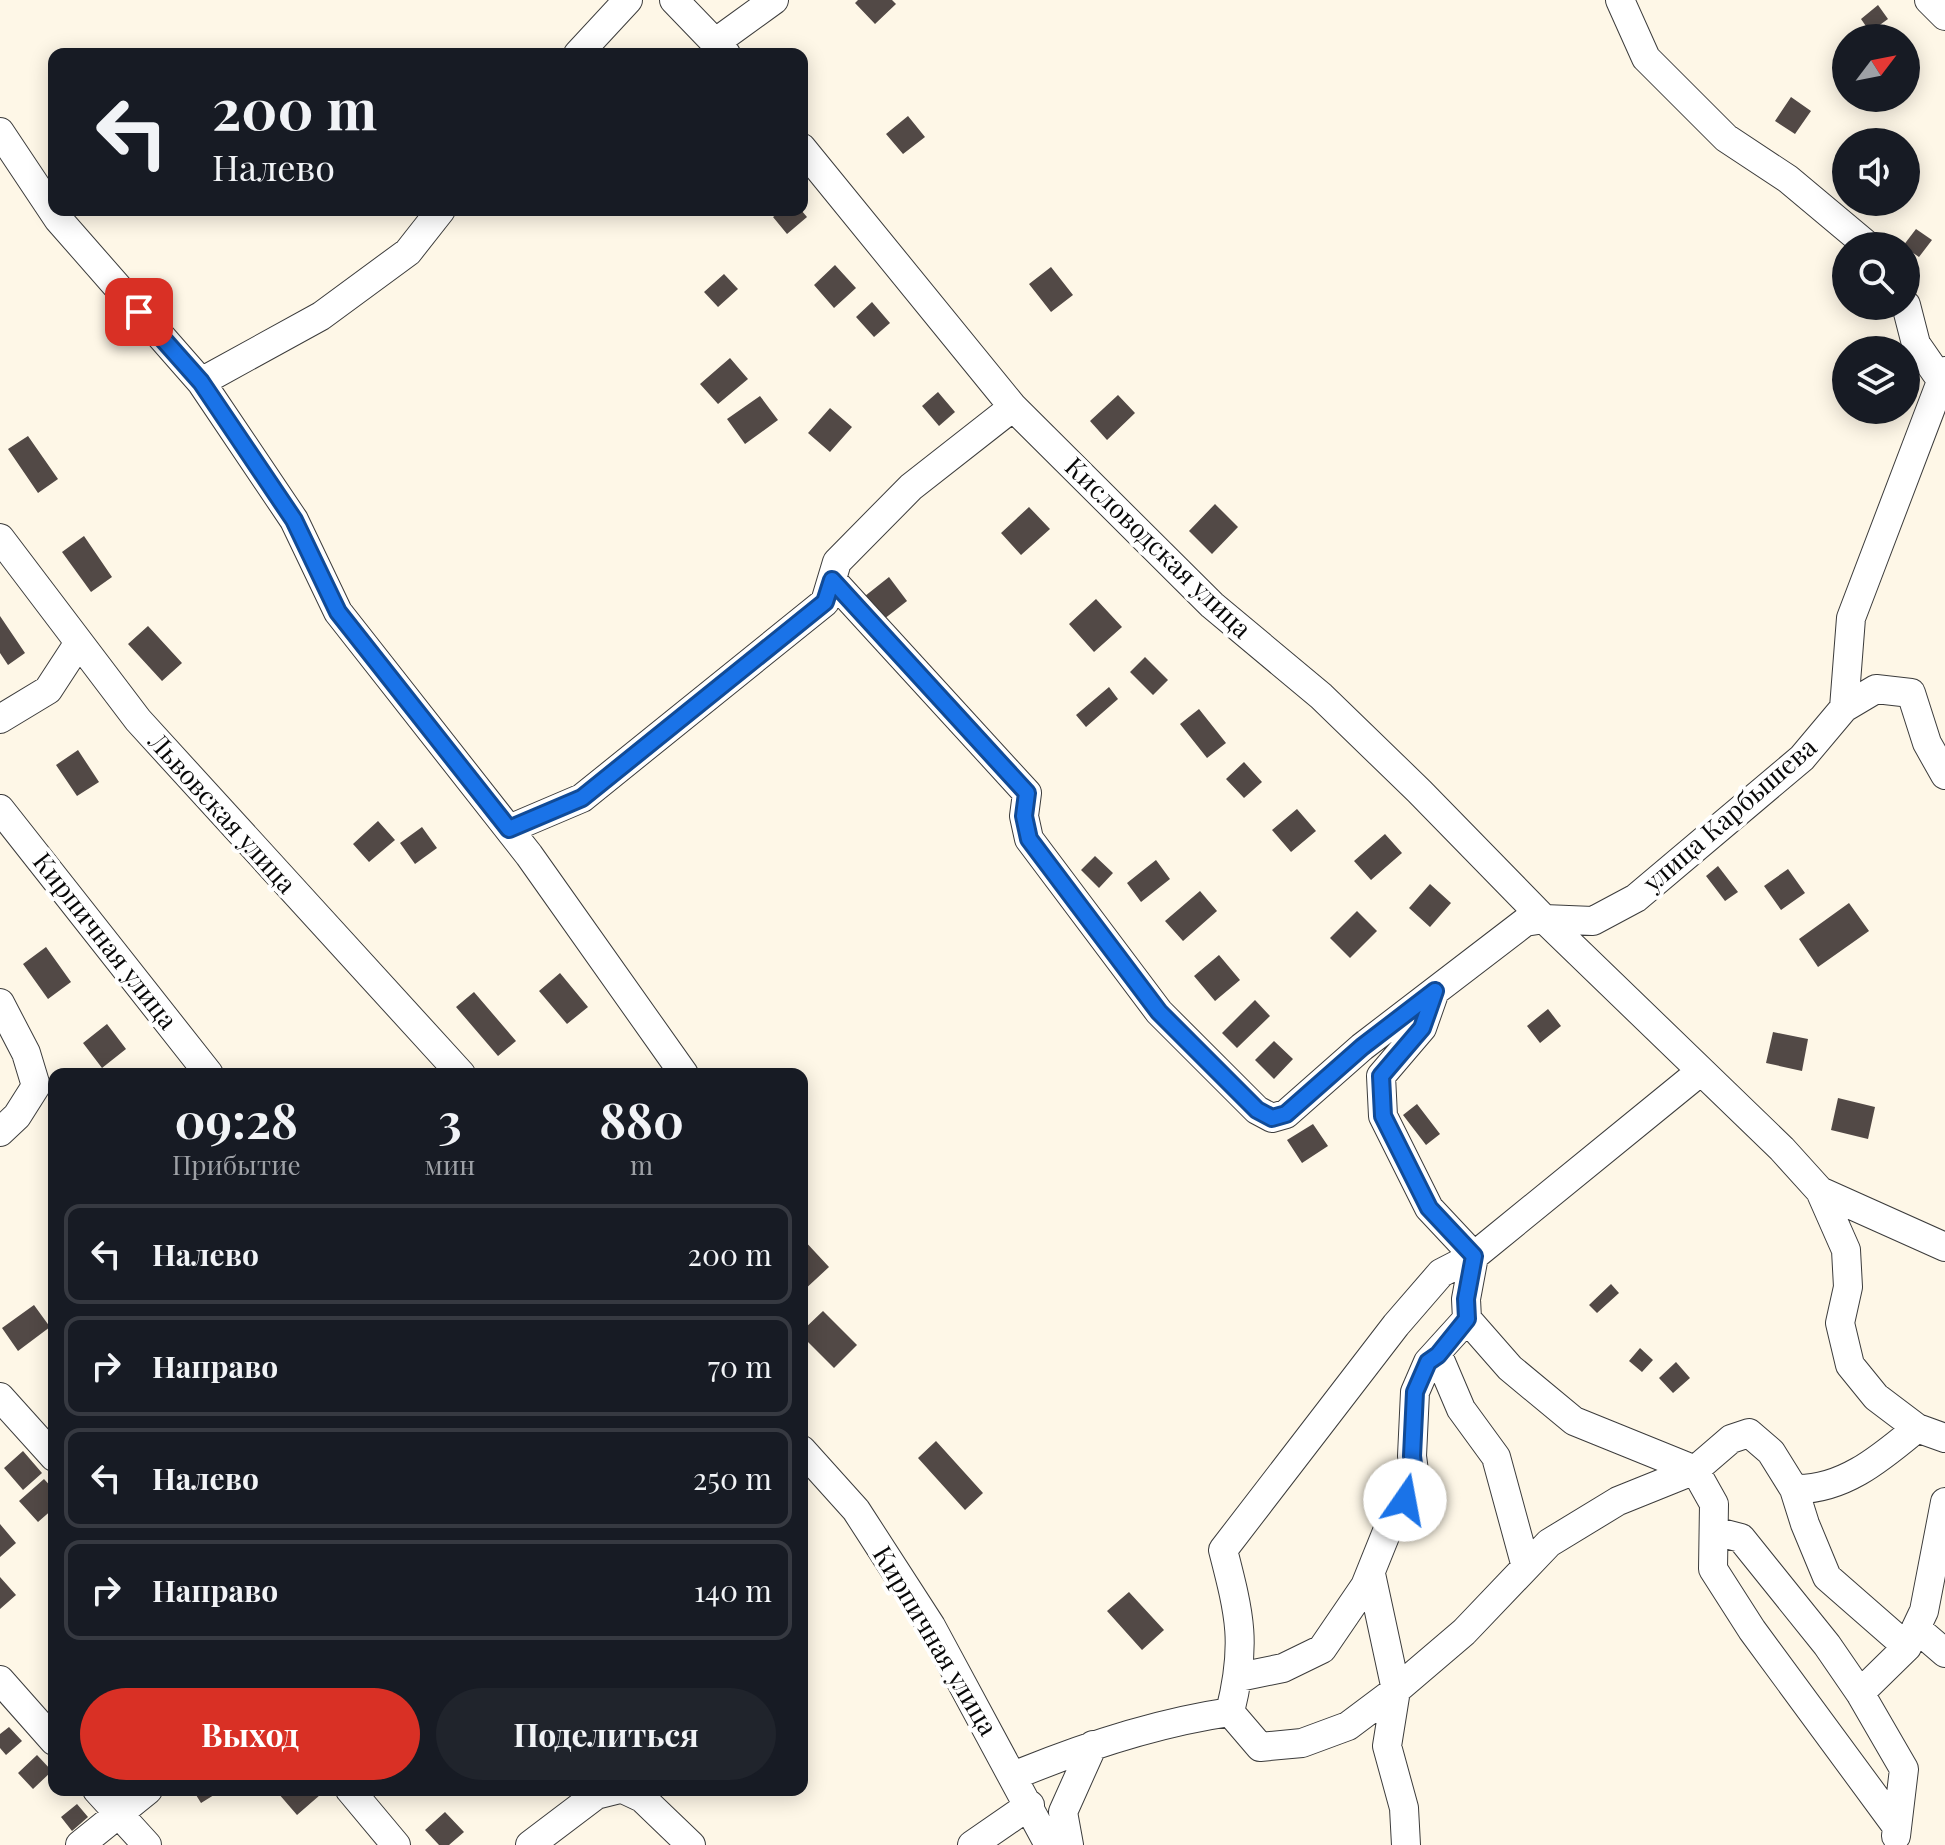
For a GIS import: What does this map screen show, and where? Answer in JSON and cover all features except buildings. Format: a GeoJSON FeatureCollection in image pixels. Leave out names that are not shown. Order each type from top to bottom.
{"type":"FeatureCollection","features":[{"type":"Feature","properties":{"kind":"street"},"geometry":{"type":"LineString","coordinates":[[584,48],[628,0]]}},
{"type":"Feature","properties":{"kind":"street"},"geometry":{"type":"LineString","coordinates":[[674,0],[721,48],[774,0]]}},
{"type":"Feature","properties":{"kind":"street"},"geometry":{"type":"LineString","coordinates":[[1620,0],[1646,58],[1726,138],[1788,179],[1851,232]]}},
{"type":"Feature","properties":{"kind":"street"},"geometry":{"type":"LineString","coordinates":[[1929,0],[1945,16]]}},
{"type":"Feature","properties":{"kind":"street"},"geometry":{"type":"LineString","coordinates":[[0,132],[48,204]]}},
{"type":"Feature","properties":{"kind":"street","name":"Кисловодская улица"},"geometry":{"type":"LineString","coordinates":[[808,155],[1013,407],[1212,605],[1321,696],[1419,791],[1820,1191]]}},
{"type":"Feature","properties":{"kind":"street"},"geometry":{"type":"LineString","coordinates":[[56,216],[201,382],[294,520],[338,612],[509,829],[680,1068]]}},
{"type":"Feature","properties":{"kind":"street"},"geometry":{"type":"LineString","coordinates":[[201,382],[321,316],[408,252],[436,216]]}},
{"type":"Feature","properties":{"kind":"street"},"geometry":{"type":"LineString","coordinates":[[1844,708],[1851,618],[1943,379],[1916,344],[1910,320]]}},
{"type":"Feature","properties":{"kind":"street"},"geometry":{"type":"LineString","coordinates":[[509,829],[582,798],[825,602],[837,562],[911,487],[1013,407]]}},
{"type":"Feature","properties":{"kind":"street","name":"Львовская улица"},"geometry":{"type":"LineString","coordinates":[[0,538],[138,720],[456,1068]]}},
{"type":"Feature","properties":{"kind":"street"},"geometry":{"type":"LineString","coordinates":[[832,580],[1027,793],[1024,816],[1029,839],[1159,1012],[1257,1110],[1272,1118],[1286,1114],[1362,1047],[1525,922],[1544,919]]}},
{"type":"Feature","properties":{"kind":"street"},"geometry":{"type":"LineString","coordinates":[[0,719],[48,690],[78,644]]}},
{"type":"Feature","properties":{"kind":"street"},"geometry":{"type":"LineString","coordinates":[[1844,708],[1876,689],[1911,693],[1927,743],[1945,775]]}},
{"type":"Feature","properties":{"kind":"street","name":"улица Карбышева"},"geometry":{"type":"LineString","coordinates":[[1544,919],[1593,921],[1636,898],[1802,758],[1844,708]]}},
{"type":"Feature","properties":{"kind":"street","name":"Кирпичная улица"},"geometry":{"type":"LineString","coordinates":[[0,809],[204,1068]]}},
{"type":"Feature","properties":{"kind":"street"},"geometry":{"type":"LineString","coordinates":[[1435,991],[1422,1028],[1381,1076],[1383,1116],[1429,1208],[1474,1256]]}},
{"type":"Feature","properties":{"kind":"street"},"geometry":{"type":"LineString","coordinates":[[0,1003],[26,1053],[36,1086],[8,1124]]}},
{"type":"Feature","properties":{"kind":"street"},"geometry":{"type":"LineString","coordinates":[[1230,1712],[1239,1677],[1242,1631],[1223,1550],[1396,1325],[1441,1273],[1474,1256],[1701,1071]]}},
{"type":"Feature","properties":{"kind":"street"},"geometry":{"type":"LineString","coordinates":[[1820,1191],[1945,1247]]}},
{"type":"Feature","properties":{"kind":"street"},"geometry":{"type":"LineString","coordinates":[[1820,1191],[1846,1250],[1848,1287],[1840,1323],[1850,1365],[1876,1397],[1917,1428],[1945,1438]]}},
{"type":"Feature","properties":{"kind":"street"},"geometry":{"type":"LineString","coordinates":[[1474,1256],[1466,1299],[1467,1319],[1510,1368],[1574,1421],[1695,1470],[1714,1504],[1713,1569],[1896,1836]]}},
{"type":"Feature","properties":{"kind":"street"},"geometry":{"type":"LineString","coordinates":[[1239,1677],[1283,1668],[1322,1649],[1365,1586],[1394,1514],[1416,1487],[1412,1456],[1415,1392],[1428,1362],[1438,1355],[1467,1319]]}},
{"type":"Feature","properties":{"kind":"street"},"geometry":{"type":"LineString","coordinates":[[1438,1355],[1461,1409],[1496,1457],[1526,1567]]}},
{"type":"Feature","properties":{"kind":"street"},"geometry":{"type":"LineString","coordinates":[[0,1397],[48,1450]]}},
{"type":"Feature","properties":{"kind":"street"},"geometry":{"type":"LineString","coordinates":[[1794,1489],[1816,1490],[1873,1464],[1917,1428]]}},
{"type":"Feature","properties":{"kind":"street"},"geometry":{"type":"LineString","coordinates":[[1230,1712],[1260,1747],[1302,1743],[1348,1726],[1464,1632],[1549,1543],[1618,1501],[1695,1470],[1731,1439],[1749,1433],[1771,1452],[1794,1489],[1827,1577],[1911,1638],[1945,1653]]}},
{"type":"Feature","properties":{"kind":"street","name":"Кирпичная улица"},"geometry":{"type":"LineString","coordinates":[[808,1457],[856,1510],[931,1626],[1049,1845]]}},
{"type":"Feature","properties":{"kind":"street"},"geometry":{"type":"LineString","coordinates":[[1860,1693],[1911,1638],[1924,1611],[1945,1502]]}},
{"type":"Feature","properties":{"kind":"street"},"geometry":{"type":"LineString","coordinates":[[1714,1531],[1741,1538],[1827,1645],[1860,1693],[1904,1769],[1896,1836]]}},
{"type":"Feature","properties":{"kind":"street"},"geometry":{"type":"LineString","coordinates":[[1371,1574],[1396,1690],[1387,1746],[1404,1808],[1406,1845]]}},
{"type":"Feature","properties":{"kind":"street"},"geometry":{"type":"LineString","coordinates":[[0,1680],[48,1734]]}},
{"type":"Feature","properties":{"kind":"street"},"geometry":{"type":"LineString","coordinates":[[1013,1776],[1093,1745],[1194,1717],[1230,1712]]}},
{"type":"Feature","properties":{"kind":"street"},"geometry":{"type":"LineString","coordinates":[[1069,1845],[1063,1812],[1093,1745]]}},
{"type":"Feature","properties":{"kind":"street"},"geometry":{"type":"LineString","coordinates":[[103,1796],[147,1845]]}},
{"type":"Feature","properties":{"kind":"street"},"geometry":{"type":"LineString","coordinates":[[80,1845],[141,1796]]}},
{"type":"Feature","properties":{"kind":"street"},"geometry":{"type":"LineString","coordinates":[[355,1796],[396,1845]]}},
{"type":"Feature","properties":{"kind":"street"},"geometry":{"type":"LineString","coordinates":[[530,1845],[602,1796]]}},
{"type":"Feature","properties":{"kind":"street"},"geometry":{"type":"LineString","coordinates":[[638,1796],[691,1845]]}},
{"type":"Feature","properties":{"kind":"street"},"geometry":{"type":"LineString","coordinates":[[972,1845],[1030,1805]]}},
{"type":"Feature","properties":{"kind":"route"},"geometry":{"type":"LineString","coordinates":[[139,312],[201,382],[294,520],[338,612],[509,829],[582,798],[825,602],[832,580],[946,708],[1011,773],[1027,793],[1024,816],[1029,839],[1159,1012],[1257,1110],[1272,1118],[1286,1114],[1362,1047],[1435,991],[1422,1028],[1381,1076],[1383,1116],[1429,1208],[1474,1256],[1466,1299],[1467,1319],[1438,1355],[1428,1362],[1415,1392],[1412,1456],[1416,1487],[1405,1500]]}}]}
